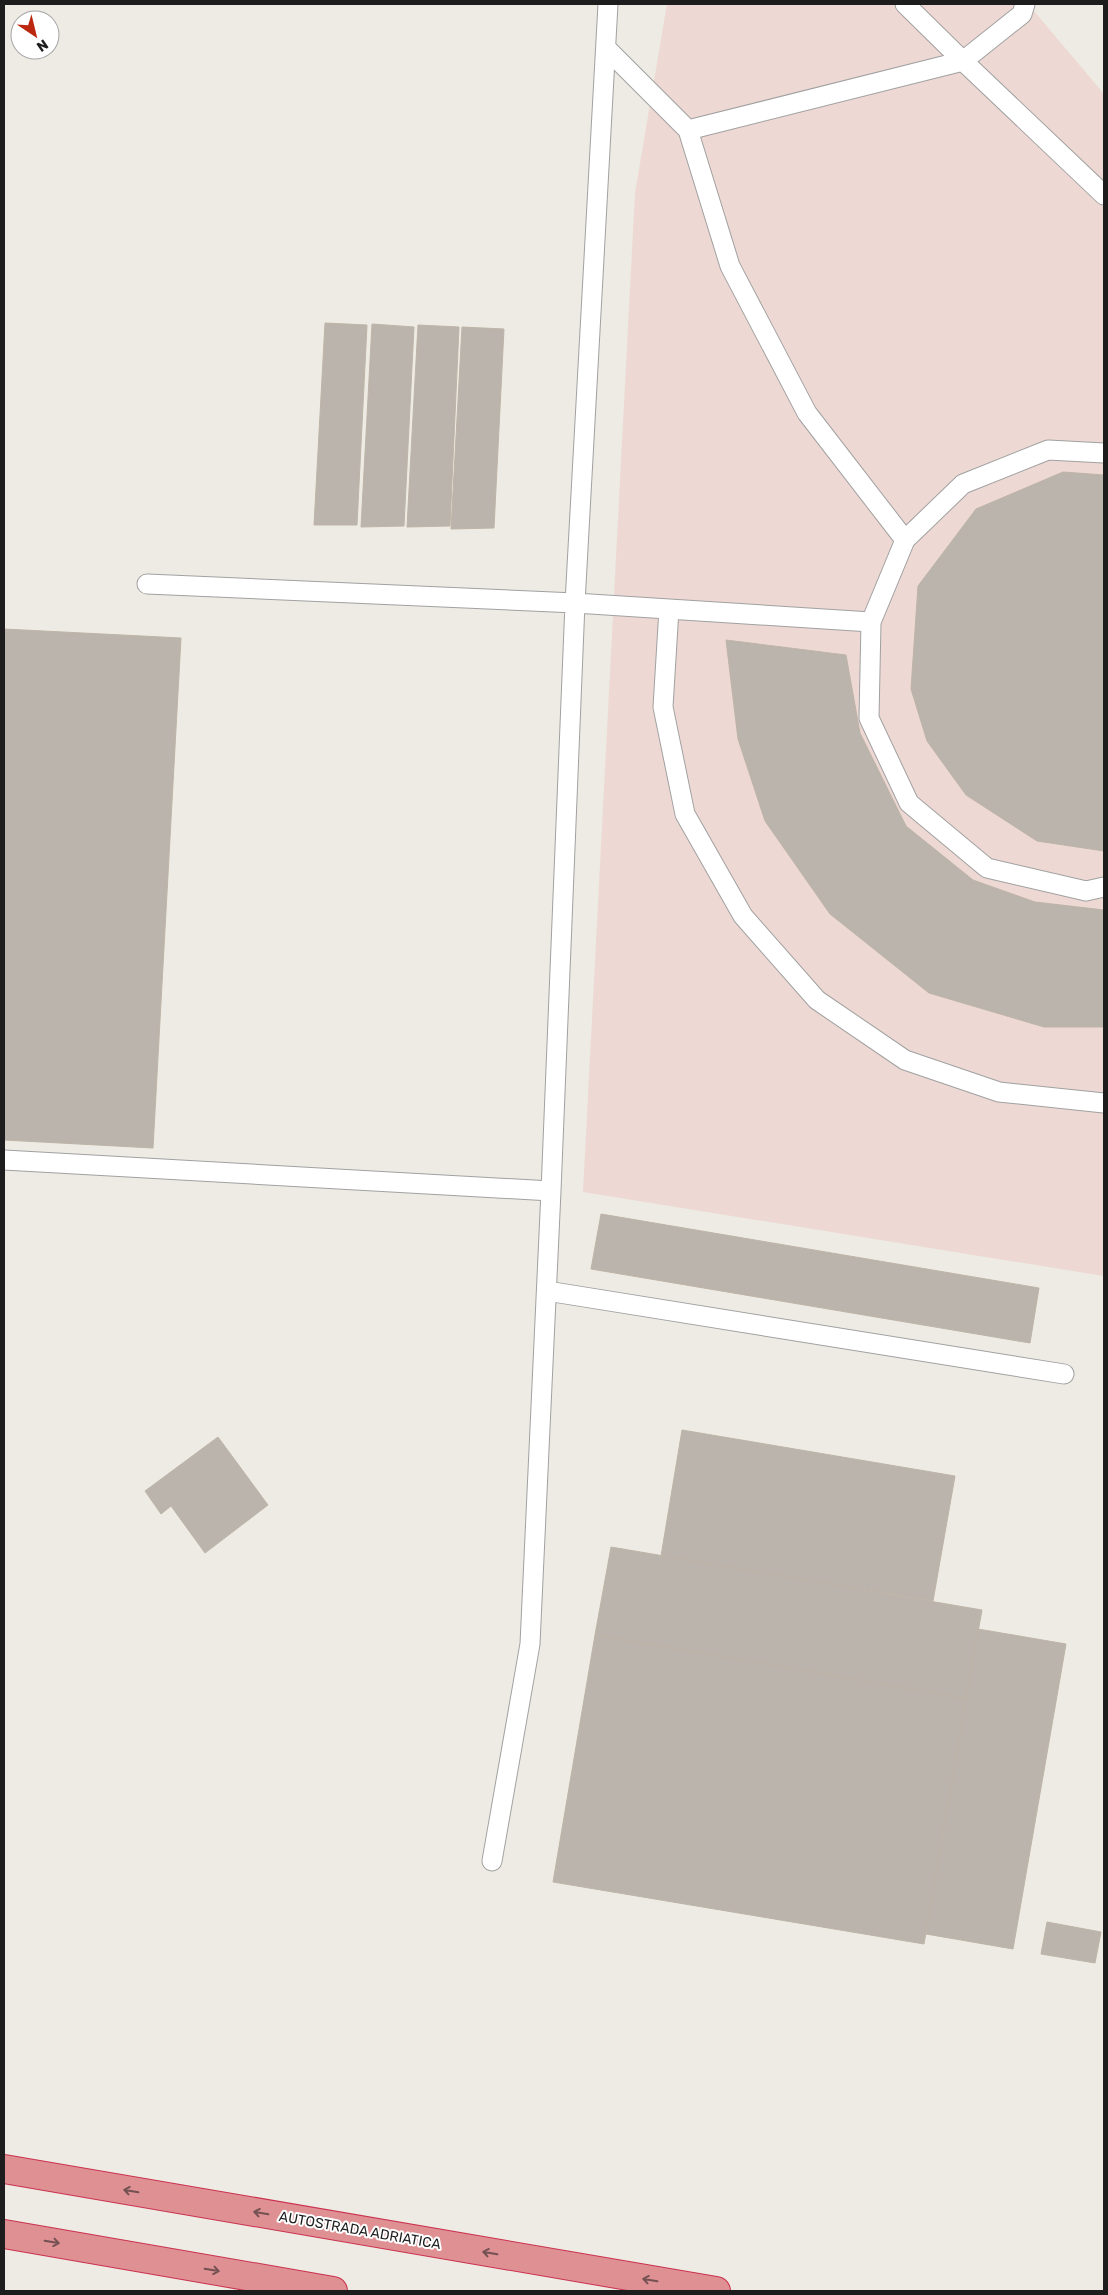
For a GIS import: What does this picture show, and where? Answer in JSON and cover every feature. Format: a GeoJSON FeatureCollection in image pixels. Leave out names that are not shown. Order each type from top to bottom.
{"type":"FeatureCollection","features":[{"type":"Feature","properties":{"kind":"highway","name":"AUTOSTRADA ADRIATICA"},"geometry":{"type":"LineString","coordinates":[[4,2168],[716,2291]]}},
{"type":"Feature","properties":{"kind":"highway"},"geometry":{"type":"LineString","coordinates":[[4,2234],[333,2291]]}},
{"type":"Feature","properties":{"kind":"lane"},"geometry":{"type":"LineString","coordinates":[[492,1861],[530,1644],[547,1291],[575,603],[608,4]]}},
{"type":"Feature","properties":{"kind":"lane"},"geometry":{"type":"LineString","coordinates":[[905,4],[962,61],[1104,195]]}},
{"type":"Feature","properties":{"kind":"lane"},"geometry":{"type":"LineString","coordinates":[[688,130],[962,61],[1022,14],[1026,4]]}},
{"type":"Feature","properties":{"kind":"lane"},"geometry":{"type":"LineString","coordinates":[[606,48],[688,130],[730,266],[807,413],[905,540]]}},
{"type":"Feature","properties":{"kind":"lane"},"geometry":{"type":"LineString","coordinates":[[1104,453],[1048,450],[963,484],[905,540],[871,622],[869,718],[909,803],[987,868],[1086,891],[1104,887]]}},
{"type":"Feature","properties":{"kind":"lane"},"geometry":{"type":"LineString","coordinates":[[147,584],[575,603],[871,622]]}},
{"type":"Feature","properties":{"kind":"lane"},"geometry":{"type":"LineString","coordinates":[[670,609],[664,707],[685,814],[742,916],[817,1000],[905,1060],[999,1092],[1104,1103]]}},
{"type":"Feature","properties":{"kind":"lane"},"geometry":{"type":"LineString","coordinates":[[4,1160],[551,1191]]}},
{"type":"Feature","properties":{"kind":"lane"},"geometry":{"type":"LineString","coordinates":[[547,1291],[1064,1374]]}},
{"type":"Feature","properties":{"kind":"shaded area"},"geometry":{"type":"Polygon","coordinates":[[[667,4],[1028,4],[1104,94],[1104,1276],[583,1192],[635,193],[667,4]]]}},
{"type":"Feature","properties":{"kind":"building"},"geometry":{"type":"Polygon","coordinates":[[[325,323],[367,325],[357,525],[314,525],[325,323]]]}},
{"type":"Feature","properties":{"kind":"building"},"geometry":{"type":"Polygon","coordinates":[[[372,324],[414,327],[404,526],[361,527],[372,324]]]}},
{"type":"Feature","properties":{"kind":"building"},"geometry":{"type":"Polygon","coordinates":[[[418,325],[459,327],[450,526],[407,527],[418,325]]]}},
{"type":"Feature","properties":{"kind":"building"},"geometry":{"type":"Polygon","coordinates":[[[462,327],[504,329],[494,528],[451,529],[462,327]]]}},
{"type":"Feature","properties":{"kind":"building"},"geometry":{"type":"Polygon","coordinates":[[[1063,472],[1104,475],[1104,851],[1037,841],[966,795],[927,741],[911,689],[918,586],[976,509],[1063,472]]]}},
{"type":"Feature","properties":{"kind":"building"},"geometry":{"type":"Polygon","coordinates":[[[4,629],[181,638],[153,1148],[4,1140],[4,629]]]}},
{"type":"Feature","properties":{"kind":"building"},"geometry":{"type":"Polygon","coordinates":[[[726,640],[846,655],[860,733],[906,826],[973,880],[1035,902],[1104,910],[1104,1027],[1044,1027],[929,993],[830,914],[765,821],[738,739],[726,640]]]}},
{"type":"Feature","properties":{"kind":"building"},"geometry":{"type":"Polygon","coordinates":[[[601,1214],[1039,1288],[1030,1343],[591,1269],[601,1214]]]}},
{"type":"Feature","properties":{"kind":"building"},"geometry":{"type":"Polygon","coordinates":[[[682,1430],[955,1476],[933,1601],[661,1556],[682,1430]]]}},
{"type":"Feature","properties":{"kind":"building"},"geometry":{"type":"Polygon","coordinates":[[[218,1437],[268,1505],[205,1553],[171,1506],[161,1514],[145,1491],[218,1437]]]}},
{"type":"Feature","properties":{"kind":"building"},"geometry":{"type":"Polygon","coordinates":[[[611,1547],[982,1610],[966,1698],[595,1635],[611,1547]]]}},
{"type":"Feature","properties":{"kind":"building"},"geometry":{"type":"Polygon","coordinates":[[[978,1629],[1066,1644],[1013,1949],[926,1934],[978,1629]]]}},
{"type":"Feature","properties":{"kind":"building"},"geometry":{"type":"Polygon","coordinates":[[[595,1635],[966,1698],[924,1944],[553,1882],[595,1635]]]}},
{"type":"Feature","properties":{"kind":"building"},"geometry":{"type":"Polygon","coordinates":[[[1047,1922],[1101,1932],[1095,1963],[1041,1954],[1047,1922]]]}}]}
